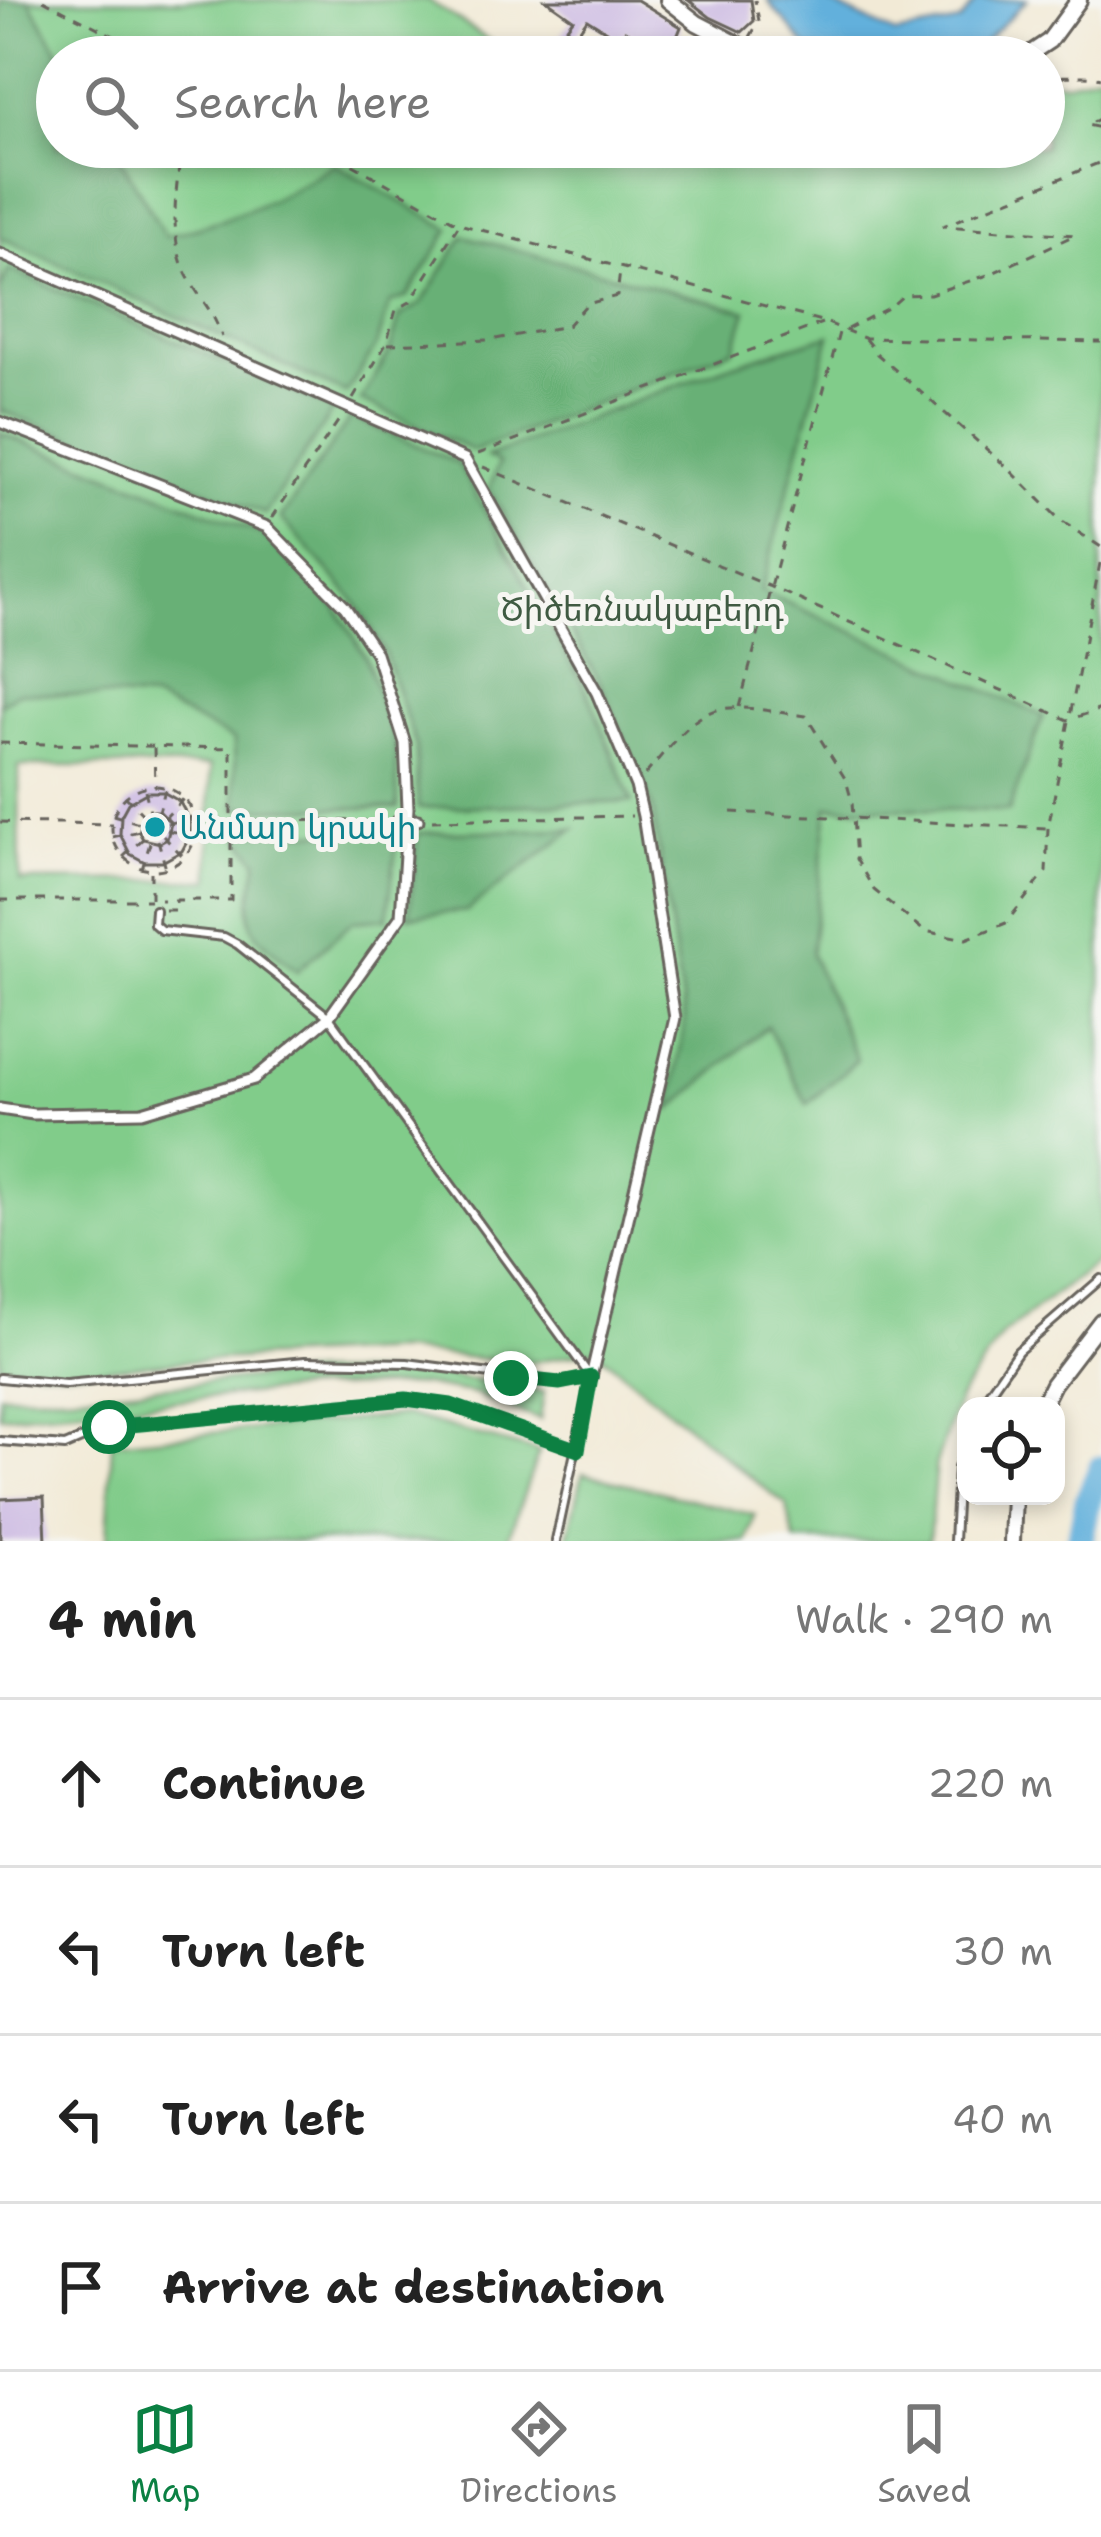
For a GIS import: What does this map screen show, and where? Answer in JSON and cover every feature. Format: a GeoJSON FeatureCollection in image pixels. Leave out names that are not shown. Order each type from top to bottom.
{"type":"FeatureCollection","features":[{"type":"Feature","properties":{"kind":"street"},"geometry":{"type":"LineString","coordinates":[[668,0],[722,36]]}},
{"type":"Feature","properties":{"kind":"street"},"geometry":{"type":"LineString","coordinates":[[1052,36],[1079,0]]}},
{"type":"Feature","properties":{"kind":"street"},"geometry":{"type":"LineString","coordinates":[[0,254],[465,459],[597,693],[636,786],[675,1018],[591,1377]]}},
{"type":"Feature","properties":{"kind":"street"},"geometry":{"type":"LineString","coordinates":[[0,422],[266,527],[345,607],[376,653],[405,743],[408,821],[401,916],[329,1017],[254,1079],[142,1112],[33,1114],[0,1109]]}},
{"type":"Feature","properties":{"kind":"street"},"geometry":{"type":"LineString","coordinates":[[1046,1397],[1101,1322]]}},
{"type":"Feature","properties":{"kind":"street"},"geometry":{"type":"LineString","coordinates":[[1012,1541],[1014,1505]]}},
{"type":"Feature","properties":{"kind":"lane"},"geometry":{"type":"LineString","coordinates":[[155,910],[154,924],[161,930],[237,944],[329,1017],[591,1377],[556,1541]]}},
{"type":"Feature","properties":{"kind":"lane"},"geometry":{"type":"LineString","coordinates":[[986,1397],[1018,1351],[1101,1279]]}},
{"type":"Feature","properties":{"kind":"lane"},"geometry":{"type":"LineString","coordinates":[[0,1378],[66,1384],[305,1360],[407,1363],[560,1383],[591,1377]]}},
{"type":"Feature","properties":{"kind":"lane"},"geometry":{"type":"LineString","coordinates":[[0,1442],[65,1446],[109,1427],[406,1399],[451,1405],[578,1450]]}},
{"type":"Feature","properties":{"kind":"lane"},"geometry":{"type":"LineString","coordinates":[[954,1541],[957,1486]]}},
{"type":"Feature","properties":{"kind":"path"},"geometry":{"type":"LineString","coordinates":[[43,0],[114,36]]}},
{"type":"Feature","properties":{"kind":"path"},"geometry":{"type":"LineString","coordinates":[[750,36],[759,22],[755,0]]}},
{"type":"Feature","properties":{"kind":"path"},"geometry":{"type":"LineString","coordinates":[[1065,79],[1101,78]]}},
{"type":"Feature","properties":{"kind":"path"},"geometry":{"type":"LineString","coordinates":[[1101,118],[1087,125],[1101,128]]}},
{"type":"Feature","properties":{"kind":"path"},"geometry":{"type":"LineString","coordinates":[[843,328],[890,307],[904,295],[930,294],[988,274],[1075,236],[944,226],[1101,163]]}},
{"type":"Feature","properties":{"kind":"path"},"geometry":{"type":"LineString","coordinates":[[179,168],[175,196],[178,246],[188,278],[212,308],[226,351]]}},
{"type":"Feature","properties":{"kind":"path"},"geometry":{"type":"LineString","coordinates":[[359,168],[459,224],[825,322],[864,338],[1101,342]]}},
{"type":"Feature","properties":{"kind":"path"},"geometry":{"type":"LineString","coordinates":[[266,527],[350,405],[386,344],[396,310],[410,302],[459,224]]}},
{"type":"Feature","properties":{"kind":"path"},"geometry":{"type":"LineString","coordinates":[[386,344],[490,340],[566,326],[586,304],[616,296],[621,267]]}},
{"type":"Feature","properties":{"kind":"path"},"geometry":{"type":"LineString","coordinates":[[465,459],[825,322]]}},
{"type":"Feature","properties":{"kind":"path"},"geometry":{"type":"LineString","coordinates":[[739,707],[843,328]]}},
{"type":"Feature","properties":{"kind":"path"},"geometry":{"type":"LineString","coordinates":[[864,338],[1061,521],[1101,547]]}},
{"type":"Feature","properties":{"kind":"path"},"geometry":{"type":"LineString","coordinates":[[465,459],[770,586],[1068,720],[1101,709]]}},
{"type":"Feature","properties":{"kind":"path"},"geometry":{"type":"LineString","coordinates":[[636,786],[694,718],[722,706],[806,716],[846,779],[856,859],[874,890],[924,931],[966,939],[1006,923],[1046,872],[1048,828],[1101,558]]}},
{"type":"Feature","properties":{"kind":"path"},"geometry":{"type":"LineString","coordinates":[[0,742],[231,748],[231,900],[0,900]]}},
{"type":"Feature","properties":{"kind":"path"},"geometry":{"type":"LineString","coordinates":[[154,746],[155,786]]}},
{"type":"Feature","properties":{"kind":"path"},"geometry":{"type":"LineString","coordinates":[[144,786],[166,869]]}},
{"type":"Feature","properties":{"kind":"path"},"geometry":{"type":"LineString","coordinates":[[144,786],[166,786],[185,797],[196,818],[196,838],[185,858],[166,869],[142,869],[123,857],[112,837],[113,815],[124,796],[144,786]]}},
{"type":"Feature","properties":{"kind":"path"},"geometry":{"type":"LineString","coordinates":[[142,869],[166,786]]}},
{"type":"Feature","properties":{"kind":"path"},"geometry":{"type":"LineString","coordinates":[[124,796],[185,858]]}},
{"type":"Feature","properties":{"kind":"path"},"geometry":{"type":"LineString","coordinates":[[123,857],[185,797]]}},
{"type":"Feature","properties":{"kind":"path"},"geometry":{"type":"LineString","coordinates":[[731,812],[1048,828]]}},
{"type":"Feature","properties":{"kind":"path"},"geometry":{"type":"LineString","coordinates":[[113,815],[196,838]]}},
{"type":"Feature","properties":{"kind":"path"},"geometry":{"type":"LineString","coordinates":[[112,837],[196,818],[408,821],[638,816]]}},
{"type":"Feature","properties":{"kind":"path"},"geometry":{"type":"LineString","coordinates":[[0,822],[113,824]]}},
{"type":"Feature","properties":{"kind":"path"},"geometry":{"type":"LineString","coordinates":[[151,869],[151,900]]}},
{"type":"Feature","properties":{"kind":"path"},"geometry":{"type":"LineString","coordinates":[[138,900],[138,910],[176,910],[176,900]]}},
{"type":"Feature","properties":{"kind":"green space","name":"Ծիծեռնակաբերդ"},"geometry":{"type":"Polygon","coordinates":[[[0,0],[428,0],[482,36],[36,36],[36,168],[1065,168],[1065,82],[1101,72],[1101,1259],[1003,1334],[957,1397],[936,1463],[929,1541],[795,1541],[786,1504],[595,1350],[528,1363],[399,1351],[66,1372],[0,1365],[0,0]],[[19,766],[20,881],[210,880],[210,766],[19,766]]]}},
{"type":"Feature","properties":{"kind":"green space"},"geometry":{"type":"Polygon","coordinates":[[[0,0],[29,0],[50,36],[36,36],[36,168],[126,168],[165,236],[253,208],[328,168],[341,168],[450,229],[407,297],[390,303],[377,345],[346,393],[0,237],[0,0]]]}},
{"type":"Feature","properties":{"kind":"green space"},"geometry":{"type":"Polygon","coordinates":[[[464,236],[747,311],[734,349],[474,451],[361,400],[389,353],[400,316],[421,304],[464,236]]]}},
{"type":"Feature","properties":{"kind":"green space"},"geometry":{"type":"Polygon","coordinates":[[[9,269],[334,409],[265,514],[0,410],[0,290],[9,269]]]}},
{"type":"Feature","properties":{"kind":"green space"},"geometry":{"type":"Polygon","coordinates":[[[830,335],[761,591],[1043,716],[1009,811],[828,807],[811,954],[857,1060],[807,1104],[767,1026],[671,1110],[685,1019],[652,806],[603,688],[489,489],[499,463],[487,457],[731,365],[830,335]]]}},
{"type":"Feature","properties":{"kind":"green space"},"geometry":{"type":"Polygon","coordinates":[[[351,417],[458,463],[588,693],[632,802],[418,808],[416,746],[384,651],[355,601],[281,518],[351,417]]]}},
{"type":"Feature","properties":{"kind":"green space"},"geometry":{"type":"Polygon","coordinates":[[[0,433],[263,534],[337,609],[365,656],[395,745],[398,808],[236,808],[234,740],[152,699],[18,692],[0,705],[0,433]]]}},
{"type":"Feature","properties":{"kind":"green space"},"geometry":{"type":"Polygon","coordinates":[[[574,829],[466,911],[409,916],[418,833],[574,829]]]}},
{"type":"Feature","properties":{"kind":"green space"},"geometry":{"type":"Polygon","coordinates":[[[235,832],[398,833],[387,918],[353,921],[297,971],[252,925],[250,901],[258,861],[235,832]]]}},
{"type":"Feature","properties":{"kind":"green space"},"geometry":{"type":"Polygon","coordinates":[[[311,1373],[429,1373],[544,1392],[540,1420],[474,1394],[422,1385],[307,1389],[0,1416],[0,1394],[66,1395],[311,1373]]]}},
{"type":"Feature","properties":{"kind":"green space"},"geometry":{"type":"Polygon","coordinates":[[[405,1415],[539,1452],[507,1541],[107,1541],[112,1442],[405,1415]]]}},
{"type":"Feature","properties":{"kind":"green space"},"geometry":{"type":"Polygon","coordinates":[[[583,1473],[755,1515],[747,1541],[567,1541],[583,1473]]]}},
{"type":"Feature","properties":{"kind":"water"},"geometry":{"type":"Polygon","coordinates":[[[767,0],[823,0],[896,34],[960,22],[977,0],[1027,0],[991,36],[797,36],[767,0]]]}},
{"type":"Feature","properties":{"kind":"building"},"geometry":{"type":"Polygon","coordinates":[[[546,0],[637,0],[681,27],[677,36],[636,36],[625,31],[623,36],[610,36],[587,19],[575,36],[560,36],[573,19],[546,0]]]}},
{"type":"Feature","properties":{"kind":"building"},"geometry":{"type":"Polygon","coordinates":[[[688,0],[751,0],[754,21],[742,32],[688,0]]]}},
{"type":"Feature","properties":{"kind":"building"},"geometry":{"type":"Polygon","coordinates":[[[148,792],[163,792],[179,801],[190,820],[190,836],[182,851],[162,862],[145,862],[130,854],[120,834],[128,803],[148,792]],[[159,811],[144,815],[139,832],[143,839],[160,843],[167,839],[171,823],[159,811]]]}},
{"type":"Feature","properties":{"kind":"building"},"geometry":{"type":"Polygon","coordinates":[[[44,1497],[46,1541],[0,1541],[0,1499],[44,1497]]]}},
{"type":"Feature","properties":{"kind":"waterway"},"geometry":{"type":"LineString","coordinates":[[1080,1541],[1088,1500],[1101,1469]]}},
{"type":"Feature","properties":{"kind":"place","name":"Անմար կրակի"},"geometry":{"type":"Point","coordinates":[155,827]}},
{"type":"Feature","properties":{"kind":"route"},"geometry":{"type":"LineString","coordinates":[[109,1427],[406,1399],[451,1405],[578,1450],[591,1377],[560,1383],[511,1378]]}}]}
